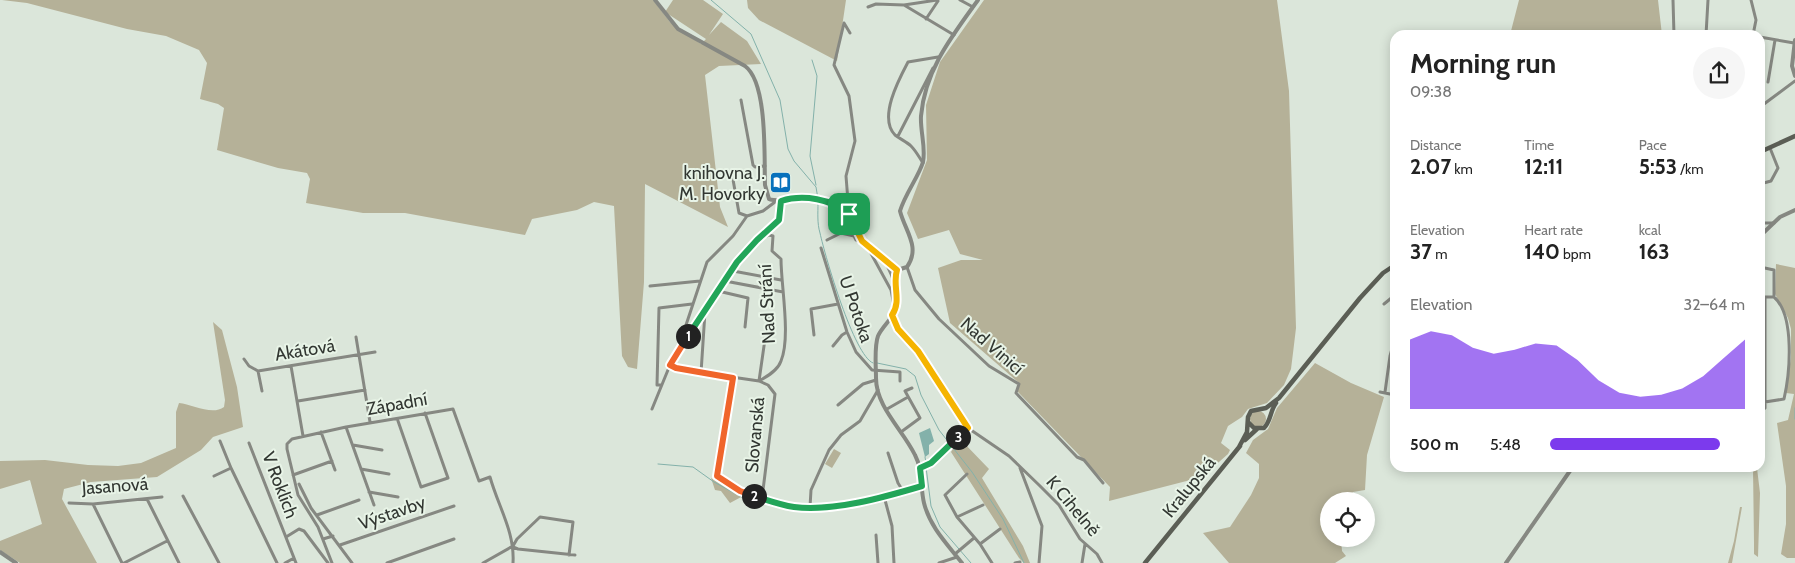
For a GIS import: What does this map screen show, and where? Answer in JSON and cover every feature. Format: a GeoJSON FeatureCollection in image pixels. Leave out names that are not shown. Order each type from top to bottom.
{"type":"FeatureCollection","features":[{"type":"Feature","properties":{"kind":"main road"},"geometry":{"type":"LineString","coordinates":[[1765,149],[1795,136]]}},
{"type":"Feature","properties":{"kind":"main road"},"geometry":{"type":"LineString","coordinates":[[1248,422],[1257,429],[1266,426],[1270,411],[1279,398],[1360,298],[1390,268]]}},
{"type":"Feature","properties":{"kind":"main road"},"geometry":{"type":"LineString","coordinates":[[1239,447],[1247,432],[1251,411],[1262,409],[1279,398]]}},
{"type":"Feature","properties":{"kind":"main road"},"geometry":{"type":"LineString","coordinates":[[1262,409],[1269,417]]}},
{"type":"Feature","properties":{"kind":"main road","name":"Kralupská"},"geometry":{"type":"LineString","coordinates":[[1145,563],[1239,447],[1257,429]]}},
{"type":"Feature","properties":{"kind":"street"},"geometry":{"type":"LineString","coordinates":[[654,0],[678,29],[745,66],[753,73],[759,94],[765,185],[768,196],[775,202]]}},
{"type":"Feature","properties":{"kind":"street"},"geometry":{"type":"LineString","coordinates":[[868,7],[876,4],[904,5],[938,0]]}},
{"type":"Feature","properties":{"kind":"street"},"geometry":{"type":"LineString","coordinates":[[926,19],[938,0]]}},
{"type":"Feature","properties":{"kind":"street"},"geometry":{"type":"LineString","coordinates":[[960,0],[973,7]]}},
{"type":"Feature","properties":{"kind":"street"},"geometry":{"type":"LineString","coordinates":[[898,136],[938,57],[978,0]]}},
{"type":"Feature","properties":{"kind":"street"},"geometry":{"type":"LineString","coordinates":[[1673,0],[1674,30]]}},
{"type":"Feature","properties":{"kind":"street"},"geometry":{"type":"LineString","coordinates":[[1706,30],[1708,0]]}},
{"type":"Feature","properties":{"kind":"street"},"geometry":{"type":"LineString","coordinates":[[1751,0],[1756,20],[1754,30]]}},
{"type":"Feature","properties":{"kind":"street"},"geometry":{"type":"LineString","coordinates":[[904,5],[954,35]]}},
{"type":"Feature","properties":{"kind":"street"},"geometry":{"type":"LineString","coordinates":[[850,33],[844,23],[834,64],[849,96],[855,141],[846,176],[849,214],[862,241],[886,263],[897,270],[907,267],[911,262],[912,241],[900,211],[905,196],[922,162],[921,118],[925,93],[933,68]]}},
{"type":"Feature","properties":{"kind":"street"},"geometry":{"type":"LineString","coordinates":[[1765,39],[1795,42],[1792,66],[1795,76]]}},
{"type":"Feature","properties":{"kind":"street"},"geometry":{"type":"LineString","coordinates":[[1768,82],[1775,40]]}},
{"type":"Feature","properties":{"kind":"street"},"geometry":{"type":"LineString","coordinates":[[922,162],[911,146],[898,136],[888,122],[890,108],[896,86],[908,62],[938,57]]}},
{"type":"Feature","properties":{"kind":"street"},"geometry":{"type":"LineString","coordinates":[[1765,103],[1795,81]]}},
{"type":"Feature","properties":{"kind":"street"},"geometry":{"type":"LineString","coordinates":[[741,100],[753,165],[755,167],[765,166]]}},
{"type":"Feature","properties":{"kind":"street"},"geometry":{"type":"LineString","coordinates":[[1765,183],[1771,181],[1778,168],[1769,147]]}},
{"type":"Feature","properties":{"kind":"street"},"geometry":{"type":"LineString","coordinates":[[732,174],[739,213],[747,216]]}},
{"type":"Feature","properties":{"kind":"street"},"geometry":{"type":"LineString","coordinates":[[685,341],[686,324],[707,262],[733,236],[747,216],[763,211],[775,202],[813,199],[821,200],[849,214]]}},
{"type":"Feature","properties":{"kind":"street"},"geometry":{"type":"LineString","coordinates":[[652,408],[659,385],[670,365],[733,271],[737,262],[779,220],[781,201]]}},
{"type":"Feature","properties":{"kind":"street"},"geometry":{"type":"LineString","coordinates":[[1765,231],[1786,213],[1795,210]]}},
{"type":"Feature","properties":{"kind":"street"},"geometry":{"type":"LineString","coordinates":[[1765,223],[1774,223]]}},
{"type":"Feature","properties":{"kind":"street"},"geometry":{"type":"LineString","coordinates":[[854,224],[854,236]]}},
{"type":"Feature","properties":{"kind":"street"},"geometry":{"type":"LineString","coordinates":[[827,240],[841,233],[854,236],[856,240],[862,241]]}},
{"type":"Feature","properties":{"kind":"street","name":"Nad Strání"},"geometry":{"type":"LineString","coordinates":[[757,240],[769,234],[773,236],[772,251],[781,259],[785,316],[781,361],[768,376],[759,381]]}},
{"type":"Feature","properties":{"kind":"street","name":"U Potoka"},"geometry":{"type":"LineString","coordinates":[[821,248],[847,332],[856,352],[872,370],[876,369]]}},
{"type":"Feature","properties":{"kind":"street"},"geometry":{"type":"LineString","coordinates":[[868,248],[891,290],[898,329],[918,351],[968,428],[925,466],[922,486],[925,505],[930,518],[943,540],[962,563]]}},
{"type":"Feature","properties":{"kind":"street"},"geometry":{"type":"LineString","coordinates":[[886,263],[894,280]]}},
{"type":"Feature","properties":{"kind":"street","name":"Nad Vinicí"},"geometry":{"type":"LineString","coordinates":[[907,267],[915,290],[939,319],[989,366],[1019,384],[1016,392],[1077,457],[1084,460],[1103,483]]}},
{"type":"Feature","properties":{"kind":"street"},"geometry":{"type":"LineString","coordinates":[[1765,268],[1774,270],[1774,297],[1788,318],[1790,350],[1784,399],[1765,402]]}},
{"type":"Feature","properties":{"kind":"street"},"geometry":{"type":"LineString","coordinates":[[897,270],[894,280],[894,313],[878,337],[876,380],[878,390],[887,409],[925,466]]}},
{"type":"Feature","properties":{"kind":"street"},"geometry":{"type":"LineString","coordinates":[[733,271],[781,280]]}},
{"type":"Feature","properties":{"kind":"street"},"geometry":{"type":"LineString","coordinates":[[650,286],[695,279],[700,281]]}},
{"type":"Feature","properties":{"kind":"street"},"geometry":{"type":"LineString","coordinates":[[725,282],[783,292]]}},
{"type":"Feature","properties":{"kind":"street"},"geometry":{"type":"LineString","coordinates":[[718,291],[748,298],[745,327]]}},
{"type":"Feature","properties":{"kind":"street"},"geometry":{"type":"LineString","coordinates":[[1765,410],[1765,297],[1774,297]]}},
{"type":"Feature","properties":{"kind":"street"},"geometry":{"type":"LineString","coordinates":[[1384,304],[1390,299]]}},
{"type":"Feature","properties":{"kind":"street"},"geometry":{"type":"LineString","coordinates":[[659,385],[659,308],[692,304]]}},
{"type":"Feature","properties":{"kind":"street"},"geometry":{"type":"LineString","coordinates":[[814,335],[811,308],[838,304]]}},
{"type":"Feature","properties":{"kind":"street"},"geometry":{"type":"LineString","coordinates":[[701,372],[705,312]]}},
{"type":"Feature","properties":{"kind":"street"},"geometry":{"type":"LineString","coordinates":[[670,365],[676,368],[759,381],[768,318]]}},
{"type":"Feature","properties":{"kind":"street"},"geometry":{"type":"LineString","coordinates":[[833,346],[847,332]]}},
{"type":"Feature","properties":{"kind":"street"},"geometry":{"type":"LineString","coordinates":[[356,337],[370,422]]}},
{"type":"Feature","properties":{"kind":"street","name":"Akátová"},"geometry":{"type":"LineString","coordinates":[[244,359],[249,366],[258,371],[375,352]]}},
{"type":"Feature","properties":{"kind":"street"},"geometry":{"type":"LineString","coordinates":[[1385,392],[1390,356]]}},
{"type":"Feature","properties":{"kind":"street"},"geometry":{"type":"LineString","coordinates":[[291,366],[304,436],[292,439],[287,445],[297,491],[352,563]]}},
{"type":"Feature","properties":{"kind":"street"},"geometry":{"type":"LineString","coordinates":[[876,369],[900,372],[900,381]]}},
{"type":"Feature","properties":{"kind":"street"},"geometry":{"type":"LineString","coordinates":[[258,371],[262,391]]}},
{"type":"Feature","properties":{"kind":"street"},"geometry":{"type":"LineString","coordinates":[[733,378],[717,476],[740,491],[780,504],[830,507],[922,486]]}},
{"type":"Feature","properties":{"kind":"street"},"geometry":{"type":"LineString","coordinates":[[838,405],[864,383],[876,380]]}},
{"type":"Feature","properties":{"kind":"street","name":"Slovanská"},"geometry":{"type":"LineString","coordinates":[[759,381],[768,385],[775,394],[762,498]]}},
{"type":"Feature","properties":{"kind":"street"},"geometry":{"type":"LineString","coordinates":[[901,432],[920,418],[905,391],[912,388]]}},
{"type":"Feature","properties":{"kind":"street"},"geometry":{"type":"LineString","coordinates":[[298,401],[365,390]]}},
{"type":"Feature","properties":{"kind":"street"},"geometry":{"type":"LineString","coordinates":[[810,507],[811,490],[829,450],[841,434],[860,422],[878,390]]}},
{"type":"Feature","properties":{"kind":"street"},"geometry":{"type":"LineString","coordinates":[[1380,392],[1390,394]]}},
{"type":"Feature","properties":{"kind":"street"},"geometry":{"type":"LineString","coordinates":[[887,409],[908,397]]}},
{"type":"Feature","properties":{"kind":"street","name":"Západní"},"geometry":{"type":"LineString","coordinates":[[304,436],[370,422],[453,409],[479,481],[490,477],[496,499],[510,530],[513,546]]}},
{"type":"Feature","properties":{"kind":"street"},"geometry":{"type":"LineString","coordinates":[[398,422],[421,487],[448,478],[425,413]]}},
{"type":"Feature","properties":{"kind":"street"},"geometry":{"type":"LineString","coordinates":[[346,427],[374,504]]}},
{"type":"Feature","properties":{"kind":"street","name":"K Cihelně"},"geometry":{"type":"LineString","coordinates":[[968,428],[1009,456],[1059,505],[1085,544],[1102,563]]}},
{"type":"Feature","properties":{"kind":"street"},"geometry":{"type":"LineString","coordinates":[[321,432],[335,470]]}},
{"type":"Feature","properties":{"kind":"street"},"geometry":{"type":"LineString","coordinates":[[220,440],[230,468],[277,563]]}},
{"type":"Feature","properties":{"kind":"street","name":"V Roklích"},"geometry":{"type":"LineString","coordinates":[[249,443],[296,563]]}},
{"type":"Feature","properties":{"kind":"street"},"geometry":{"type":"LineString","coordinates":[[353,445],[382,450]]}},
{"type":"Feature","properties":{"kind":"street"},"geometry":{"type":"LineString","coordinates":[[888,453],[898,484],[904,491]]}},
{"type":"Feature","properties":{"kind":"street"},"geometry":{"type":"LineString","coordinates":[[293,475],[332,461]]}},
{"type":"Feature","properties":{"kind":"street"},"geometry":{"type":"LineString","coordinates":[[1020,467],[1042,526],[1040,563]]}},
{"type":"Feature","properties":{"kind":"street"},"geometry":{"type":"LineString","coordinates":[[214,476],[230,468]]}},
{"type":"Feature","properties":{"kind":"street"},"geometry":{"type":"LineString","coordinates":[[360,468],[389,474]]}},
{"type":"Feature","properties":{"kind":"street"},"geometry":{"type":"LineString","coordinates":[[1506,563],[1569,472]]}},
{"type":"Feature","properties":{"kind":"street"},"geometry":{"type":"LineString","coordinates":[[967,474],[945,495],[957,517],[980,544],[992,563]]}},
{"type":"Feature","properties":{"kind":"street"},"geometry":{"type":"LineString","coordinates":[[299,484],[332,563]]}},
{"type":"Feature","properties":{"kind":"street"},"geometry":{"type":"LineString","coordinates":[[369,492],[398,497]]}},
{"type":"Feature","properties":{"kind":"street"},"geometry":{"type":"LineString","coordinates":[[183,496],[219,563]]}},
{"type":"Feature","properties":{"kind":"street","name":"Jasanová"},"geometry":{"type":"LineString","coordinates":[[69,503],[93,504],[162,497]]}},
{"type":"Feature","properties":{"kind":"street"},"geometry":{"type":"LineString","coordinates":[[147,499],[179,563]]}},
{"type":"Feature","properties":{"kind":"street"},"geometry":{"type":"LineString","coordinates":[[317,515],[359,500]]}},
{"type":"Feature","properties":{"kind":"street"},"geometry":{"type":"LineString","coordinates":[[885,500],[892,526],[894,563]]}},
{"type":"Feature","properties":{"kind":"street"},"geometry":{"type":"LineString","coordinates":[[93,504],[123,563],[167,541]]}},
{"type":"Feature","properties":{"kind":"street"},"geometry":{"type":"LineString","coordinates":[[957,517],[983,505]]}},
{"type":"Feature","properties":{"kind":"street","name":"Výstavby"},"geometry":{"type":"LineString","coordinates":[[340,545],[454,506]]}},
{"type":"Feature","properties":{"kind":"street"},"geometry":{"type":"LineString","coordinates":[[483,563],[488,562],[513,546],[517,539],[540,517],[573,522],[569,555]]}},
{"type":"Feature","properties":{"kind":"street"},"geometry":{"type":"LineString","coordinates":[[286,537],[299,529],[304,530],[328,563]]}},
{"type":"Feature","properties":{"kind":"street"},"geometry":{"type":"LineString","coordinates":[[980,544],[1000,529]]}},
{"type":"Feature","properties":{"kind":"street"},"geometry":{"type":"LineString","coordinates":[[323,539],[333,536]]}},
{"type":"Feature","properties":{"kind":"street"},"geometry":{"type":"LineString","coordinates":[[876,536],[878,563]]}},
{"type":"Feature","properties":{"kind":"street"},"geometry":{"type":"LineString","coordinates":[[939,563],[956,556],[960,549],[974,538]]}},
{"type":"Feature","properties":{"kind":"street"},"geometry":{"type":"LineString","coordinates":[[387,563],[454,540]]}},
{"type":"Feature","properties":{"kind":"street"},"geometry":{"type":"LineString","coordinates":[[1082,563],[1085,544]]}},
{"type":"Feature","properties":{"kind":"street"},"geometry":{"type":"LineString","coordinates":[[513,546],[518,549],[575,555]]}},
{"type":"Feature","properties":{"kind":"street"},"geometry":{"type":"LineString","coordinates":[[513,546],[513,563]]}},
{"type":"Feature","properties":{"kind":"street"},"geometry":{"type":"LineString","coordinates":[[0,552],[16,563]]}},
{"type":"Feature","properties":{"kind":"street"},"geometry":{"type":"LineString","coordinates":[[285,563],[294,558]]}},
{"type":"Feature","properties":{"kind":"shaded area"},"geometry":{"type":"Polygon","coordinates":[[[2,0],[653,0],[670,22],[701,44],[706,39],[665,12],[673,0],[703,0],[723,14],[709,35],[721,22],[747,41],[761,64],[719,66],[705,75],[720,207],[728,227],[645,184],[644,282],[637,369],[628,367],[622,356],[614,206],[594,202],[577,210],[532,219],[525,235],[405,213],[363,213],[306,203],[310,179],[307,173],[278,168],[217,150],[224,108],[218,104],[200,99],[207,63],[199,50],[166,36],[127,29],[27,3],[2,0]]]}},
{"type":"Feature","properties":{"kind":"shaded area"},"geometry":{"type":"Polygon","coordinates":[[[747,0],[846,0],[837,61],[759,20],[748,8],[747,0]]]}},
{"type":"Feature","properties":{"kind":"shaded area"},"geometry":{"type":"Polygon","coordinates":[[[984,0],[1277,0],[1289,91],[1296,328],[1291,369],[1284,385],[1267,403],[1248,409],[1242,417],[1228,426],[1221,443],[1230,450],[1228,454],[1202,477],[1109,501],[1110,487],[1018,392],[1018,382],[950,323],[938,268],[961,260],[983,260],[960,254],[949,230],[918,239],[907,213],[927,160],[926,105],[940,62],[984,0]]]}},
{"type":"Feature","properties":{"kind":"shaded area"},"geometry":{"type":"Polygon","coordinates":[[[1519,0],[1658,0],[1661,30],[1511,30],[1519,0]]]}},
{"type":"Feature","properties":{"kind":"shaded area"},"geometry":{"type":"Polygon","coordinates":[[[1776,264],[1795,268],[1795,558],[1787,558],[1781,554],[1786,524],[1786,486],[1777,423],[1788,420],[1794,394],[1786,393],[1791,357],[1791,329],[1788,318],[1775,294],[1776,264]]]}},
{"type":"Feature","properties":{"kind":"shaded area"},"geometry":{"type":"Polygon","coordinates":[[[213,322],[222,330],[237,387],[243,427],[213,437],[201,450],[157,477],[91,482],[64,489],[62,499],[97,563],[20,563],[0,550],[0,541],[42,524],[30,480],[0,489],[0,461],[45,460],[118,466],[141,463],[176,448],[176,412],[179,403],[208,410],[224,407],[225,400],[213,322]]]}},
{"type":"Feature","properties":{"kind":"shaded area"},"geometry":{"type":"Polygon","coordinates":[[[1315,363],[1351,383],[1384,397],[1367,455],[1365,490],[1320,492],[1320,547],[1342,547],[1346,556],[1335,563],[1229,563],[1203,533],[1230,527],[1251,495],[1259,478],[1259,464],[1246,453],[1253,440],[1268,429],[1277,408],[1315,363]]]}},
{"type":"Feature","properties":{"kind":"shaded area"},"geometry":{"type":"Polygon","coordinates":[[[1258,411],[1266,419],[1258,427],[1250,419],[1258,411]]]}},
{"type":"Feature","properties":{"kind":"shaded area"},"geometry":{"type":"Polygon","coordinates":[[[958,440],[962,441],[989,469],[982,478],[1023,546],[1030,563],[1024,563],[1019,558],[951,452],[958,440]]]}},
{"type":"Feature","properties":{"kind":"shaded area"},"geometry":{"type":"Polygon","coordinates":[[[834,449],[841,453],[832,468],[825,464],[834,449]]]}},
{"type":"Feature","properties":{"kind":"shaded area"},"geometry":{"type":"Polygon","coordinates":[[[1753,472],[1757,472],[1760,493],[1758,557],[1754,554],[1753,472]]]}},
{"type":"Feature","properties":{"kind":"shaded area"},"geometry":{"type":"Polygon","coordinates":[[[711,478],[743,496],[730,503],[721,491],[715,490],[711,478]]]}},
{"type":"Feature","properties":{"kind":"shaded area"},"geometry":{"type":"Polygon","coordinates":[[[1740,507],[1742,507],[1732,563],[1728,563],[1734,541],[1740,507]]]}},
{"type":"Feature","properties":{"kind":"water"},"geometry":{"type":"Polygon","coordinates":[[[930,428],[934,441],[929,445],[929,454],[925,457],[919,433],[930,428]]]}},
{"type":"Feature","properties":{"kind":"waterway"},"geometry":{"type":"LineString","coordinates":[[711,0],[751,34],[780,100],[788,149],[794,161],[816,187],[818,199]]}},
{"type":"Feature","properties":{"kind":"waterway"},"geometry":{"type":"LineString","coordinates":[[812,60],[817,76],[810,156],[816,185]]}},
{"type":"Feature","properties":{"kind":"waterway"},"geometry":{"type":"LineString","coordinates":[[818,203],[819,229],[841,304],[857,343],[865,356],[873,363]]}},
{"type":"Feature","properties":{"kind":"waterway"},"geometry":{"type":"LineString","coordinates":[[877,363],[906,369],[915,376],[921,395],[939,430],[972,472],[1003,519],[1024,563]]}},
{"type":"Feature","properties":{"kind":"waterway"},"geometry":{"type":"LineString","coordinates":[[1795,408],[1795,419]]}},
{"type":"Feature","properties":{"kind":"waterway"},"geometry":{"type":"LineString","coordinates":[[925,457],[926,463]]}},
{"type":"Feature","properties":{"kind":"waterway"},"geometry":{"type":"LineString","coordinates":[[658,464],[693,467],[714,482],[758,506]]}},
{"type":"Feature","properties":{"kind":"waterway"},"geometry":{"type":"LineString","coordinates":[[926,467],[931,506],[940,527],[971,563]]}},
{"type":"Feature","properties":{"kind":"place","name":"knihovna J. M. Hovorky"},"geometry":{"type":"Point","coordinates":[781,183]}},
{"type":"Feature","properties":{"kind":"route"},"geometry":{"type":"LineString","coordinates":[[802,198],[821,200],[834,204],[849,214],[862,241],[868,248],[897,270],[894,280],[897,305],[892,315],[898,329],[918,351],[968,428],[931,463],[920,468],[922,486],[830,507],[796,507],[780,504],[740,491],[717,476],[733,378],[676,368],[670,365],[733,271],[737,262],[779,220],[781,201],[802,198]]}}]}
